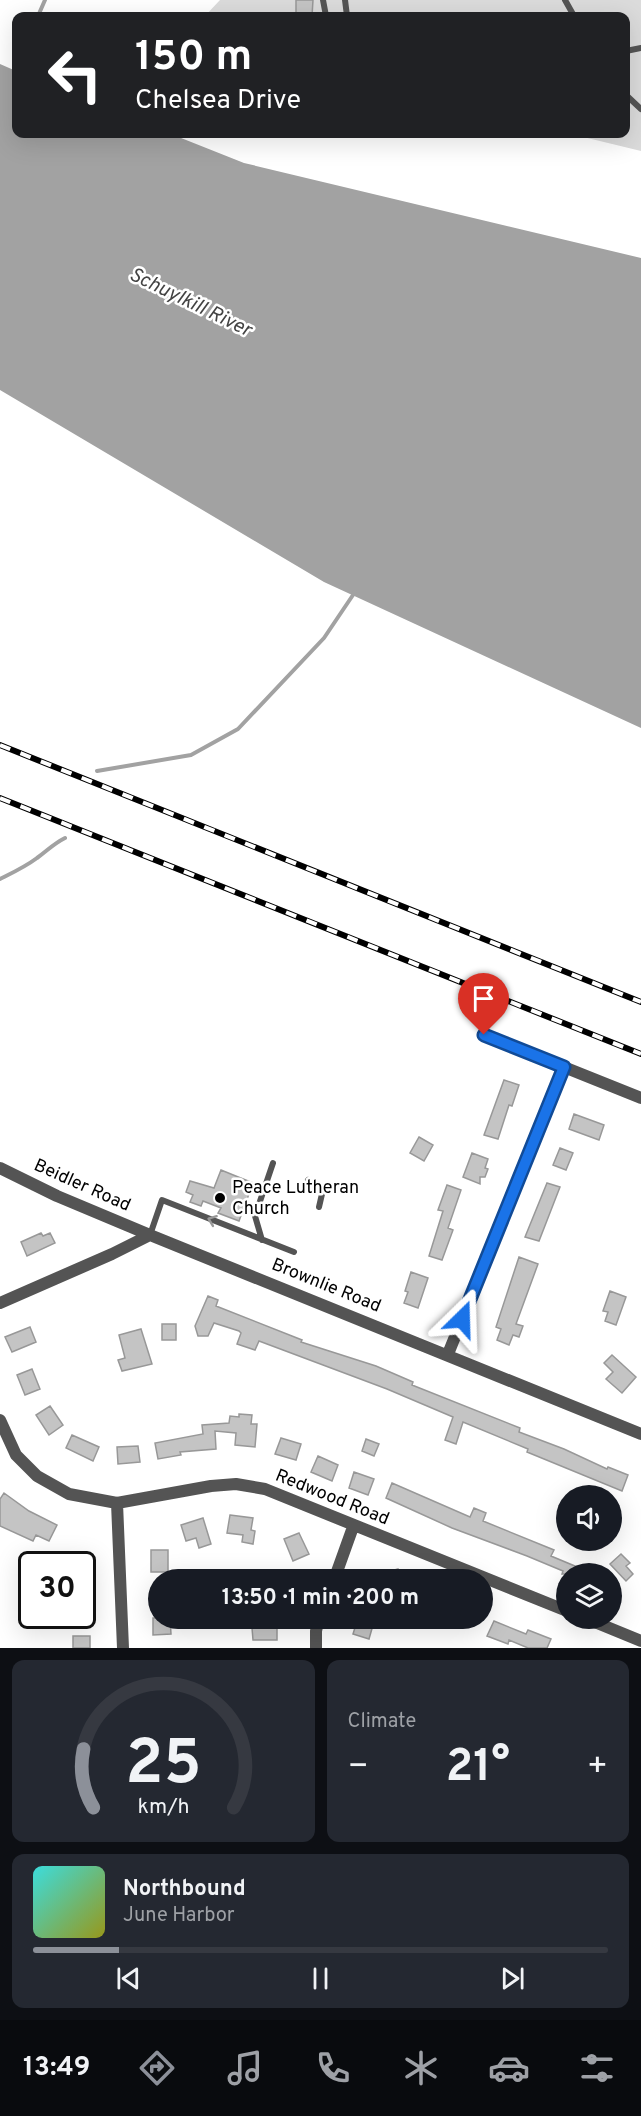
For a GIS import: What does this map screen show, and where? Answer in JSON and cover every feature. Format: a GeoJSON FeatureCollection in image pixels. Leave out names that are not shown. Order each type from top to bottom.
{"type":"FeatureCollection","features":[{"type":"Feature","properties":{"kind":"street"},"geometry":{"type":"LineString","coordinates":[[484,1035],[641,1098]]}},
{"type":"Feature","properties":{"kind":"street"},"geometry":{"type":"LineString","coordinates":[[448,1354],[564,1067]]}},
{"type":"Feature","properties":{"kind":"street","name":"Beidler Road"},"geometry":{"type":"LineString","coordinates":[[0,1168],[57,1196],[150,1235]]}},
{"type":"Feature","properties":{"kind":"street"},"geometry":{"type":"LineString","coordinates":[[0,1302],[112,1254],[150,1235]]}},
{"type":"Feature","properties":{"kind":"street","name":"Brownlie Road"},"geometry":{"type":"LineString","coordinates":[[150,1235],[641,1434]]}},
{"type":"Feature","properties":{"kind":"street","name":"Redwood Road"},"geometry":{"type":"LineString","coordinates":[[0,1420],[16,1455],[37,1476],[69,1494],[117,1503],[236,1484],[265,1490],[556,1607]]}},
{"type":"Feature","properties":{"kind":"street"},"geometry":{"type":"LineString","coordinates":[[117,1503],[123,1648]]}},
{"type":"Feature","properties":{"kind":"street"},"geometry":{"type":"LineString","coordinates":[[338,1569],[353,1527]]}},
{"type":"Feature","properties":{"kind":"street"},"geometry":{"type":"LineString","coordinates":[[316,1629],[316,1648]]}},
{"type":"Feature","properties":{"kind":"street"},"geometry":{"type":"LineString","coordinates":[[612,1629],[641,1641]]}},
{"type":"Feature","properties":{"kind":"lane"},"geometry":{"type":"LineString","coordinates":[[630,99],[641,109]]}},
{"type":"Feature","properties":{"kind":"lane"},"geometry":{"type":"LineString","coordinates":[[262,1240],[255,1216],[273,1163]]}},
{"type":"Feature","properties":{"kind":"lane"},"geometry":{"type":"LineString","coordinates":[[308,1180],[322,1194],[319,1207]]}},
{"type":"Feature","properties":{"kind":"lane"},"geometry":{"type":"LineString","coordinates":[[150,1235],[162,1200],[294,1252]]}},
{"type":"Feature","properties":{"kind":"shaded area"},"geometry":{"type":"Polygon","coordinates":[[[220,0],[641,0],[641,151],[587,138],[630,138],[630,12],[209,12],[220,0]]]}},
{"type":"Feature","properties":{"kind":"water","name":"Schuylkill River"},"geometry":{"type":"Polygon","coordinates":[[[0,64],[12,69],[12,138],[181,138],[244,163],[641,258],[641,728],[324,582],[0,390],[0,64]]]}},
{"type":"Feature","properties":{"kind":"building"},"geometry":{"type":"Polygon","coordinates":[[[296,0],[313,0],[312,12],[296,12],[296,0]]]}},
{"type":"Feature","properties":{"kind":"building"},"geometry":{"type":"Polygon","coordinates":[[[504,1080],[519,1085],[512,1106],[509,1105],[498,1139],[484,1135],[504,1080]]]}},
{"type":"Feature","properties":{"kind":"building"},"geometry":{"type":"Polygon","coordinates":[[[574,1114],[604,1125],[599,1140],[569,1129],[574,1114]]]}},
{"type":"Feature","properties":{"kind":"building"},"geometry":{"type":"Polygon","coordinates":[[[419,1137],[433,1145],[424,1161],[410,1153],[419,1137]]]}},
{"type":"Feature","properties":{"kind":"building"},"geometry":{"type":"Polygon","coordinates":[[[560,1148],[573,1153],[566,1170],[553,1165],[560,1148]]]}},
{"type":"Feature","properties":{"kind":"building"},"geometry":{"type":"Polygon","coordinates":[[[472,1153],[488,1159],[485,1168],[488,1169],[485,1177],[480,1177],[480,1184],[463,1177],[472,1153]]]}},
{"type":"Feature","properties":{"kind":"building","name":"Peace Lutheran Church"},"geometry":{"type":"Polygon","coordinates":[[[221,1170],[253,1183],[239,1221],[218,1213],[221,1208],[203,1201],[201,1206],[190,1202],[193,1195],[186,1192],[190,1181],[214,1188],[221,1170]]]}},
{"type":"Feature","properties":{"kind":"building"},"geometry":{"type":"Polygon","coordinates":[[[547,1183],[560,1187],[539,1241],[525,1237],[547,1183]]]}},
{"type":"Feature","properties":{"kind":"building"},"geometry":{"type":"Polygon","coordinates":[[[447,1185],[461,1190],[448,1228],[453,1230],[442,1260],[429,1256],[443,1211],[438,1210],[447,1185]]]}},
{"type":"Feature","properties":{"kind":"building"},"geometry":{"type":"Polygon","coordinates":[[[41,1233],[43,1236],[50,1233],[55,1243],[27,1256],[21,1242],[41,1233]]]}},
{"type":"Feature","properties":{"kind":"building"},"geometry":{"type":"Polygon","coordinates":[[[519,1257],[538,1264],[516,1324],[523,1326],[519,1337],[513,1335],[509,1345],[497,1340],[501,1329],[496,1327],[519,1257]]]}},
{"type":"Feature","properties":{"kind":"building"},"geometry":{"type":"Polygon","coordinates":[[[411,1272],[428,1278],[418,1308],[404,1303],[411,1272]]]}},
{"type":"Feature","properties":{"kind":"building"},"geometry":{"type":"Polygon","coordinates":[[[610,1291],[626,1297],[616,1325],[605,1321],[608,1312],[603,1311],[610,1291]]]}},
{"type":"Feature","properties":{"kind":"building"},"geometry":{"type":"Polygon","coordinates":[[[208,1296],[218,1300],[216,1306],[302,1340],[301,1342],[376,1366],[413,1382],[412,1385],[520,1428],[519,1432],[607,1469],[608,1467],[628,1475],[622,1491],[622,1485],[607,1485],[527,1452],[528,1449],[463,1422],[456,1444],[445,1440],[453,1417],[387,1389],[259,1341],[255,1350],[237,1344],[241,1333],[239,1331],[214,1323],[208,1336],[198,1336],[195,1326],[208,1296]]]}},
{"type":"Feature","properties":{"kind":"building"},"geometry":{"type":"Polygon","coordinates":[[[162,1324],[176,1324],[176,1340],[162,1340],[162,1324]]]}},
{"type":"Feature","properties":{"kind":"building"},"geometry":{"type":"Polygon","coordinates":[[[30,1327],[36,1342],[12,1352],[5,1337],[30,1327]]]}},
{"type":"Feature","properties":{"kind":"building"},"geometry":{"type":"Polygon","coordinates":[[[141,1329],[152,1364],[122,1371],[118,1360],[125,1358],[119,1335],[141,1329]]]}},
{"type":"Feature","properties":{"kind":"building"},"geometry":{"type":"Polygon","coordinates":[[[612,1355],[636,1377],[622,1393],[606,1379],[613,1372],[604,1363],[612,1355]]]}},
{"type":"Feature","properties":{"kind":"building"},"geometry":{"type":"Polygon","coordinates":[[[32,1369],[40,1389],[25,1395],[17,1375],[32,1369]]]}},
{"type":"Feature","properties":{"kind":"building"},"geometry":{"type":"Polygon","coordinates":[[[50,1406],[63,1425],[49,1435],[36,1415],[50,1406]]]}},
{"type":"Feature","properties":{"kind":"building"},"geometry":{"type":"Polygon","coordinates":[[[239,1414],[252,1415],[251,1424],[257,1424],[255,1447],[235,1445],[236,1433],[215,1431],[216,1449],[180,1452],[181,1455],[158,1459],[155,1443],[203,1434],[202,1425],[229,1423],[230,1416],[239,1417],[239,1414]]]}},
{"type":"Feature","properties":{"kind":"building"},"geometry":{"type":"Polygon","coordinates":[[[72,1435],[99,1447],[93,1461],[66,1448],[72,1435]]]}},
{"type":"Feature","properties":{"kind":"building"},"geometry":{"type":"Polygon","coordinates":[[[281,1438],[301,1444],[296,1460],[275,1454],[281,1438]]]}},
{"type":"Feature","properties":{"kind":"building"},"geometry":{"type":"Polygon","coordinates":[[[366,1439],[379,1444],[374,1456],[362,1451],[366,1439]]]}},
{"type":"Feature","properties":{"kind":"building"},"geometry":{"type":"Polygon","coordinates":[[[138,1446],[140,1462],[118,1464],[117,1447],[138,1446]]]}},
{"type":"Feature","properties":{"kind":"building"},"geometry":{"type":"Polygon","coordinates":[[[318,1456],[338,1465],[332,1481],[311,1472],[318,1456]]]}},
{"type":"Feature","properties":{"kind":"building"},"geometry":{"type":"Polygon","coordinates":[[[354,1472],[374,1479],[368,1495],[349,1488],[354,1472]]]}},
{"type":"Feature","properties":{"kind":"building"},"geometry":{"type":"Polygon","coordinates":[[[392,1483],[470,1517],[474,1508],[486,1513],[483,1521],[554,1550],[551,1556],[568,1563],[556,1563],[556,1568],[452,1528],[386,1498],[392,1483]]]}},
{"type":"Feature","properties":{"kind":"building"},"geometry":{"type":"Polygon","coordinates":[[[4,1493],[29,1511],[57,1525],[49,1541],[36,1535],[33,1541],[0,1526],[0,1499],[4,1493]]]}},
{"type":"Feature","properties":{"kind":"building"},"geometry":{"type":"Polygon","coordinates":[[[230,1515],[253,1518],[251,1530],[255,1531],[253,1544],[242,1542],[243,1535],[227,1533],[230,1515]]]}},
{"type":"Feature","properties":{"kind":"building"},"geometry":{"type":"Polygon","coordinates":[[[203,1518],[211,1544],[199,1548],[196,1538],[186,1541],[181,1525],[203,1518]]]}},
{"type":"Feature","properties":{"kind":"building"},"geometry":{"type":"Polygon","coordinates":[[[299,1533],[309,1554],[293,1561],[284,1539],[299,1533]]]}},
{"type":"Feature","properties":{"kind":"building"},"geometry":{"type":"Polygon","coordinates":[[[151,1550],[168,1550],[168,1569],[151,1569],[151,1550]]]}},
{"type":"Feature","properties":{"kind":"building"},"geometry":{"type":"Polygon","coordinates":[[[621,1554],[630,1563],[626,1566],[633,1574],[626,1581],[622,1577],[622,1563],[611,1563],[621,1554]]]}},
{"type":"Feature","properties":{"kind":"building"},"geometry":{"type":"Polygon","coordinates":[[[494,1621],[526,1634],[528,1630],[551,1639],[547,1648],[528,1648],[509,1640],[508,1644],[487,1636],[490,1629],[493,1629],[494,1621]]]}},
{"type":"Feature","properties":{"kind":"building"},"geometry":{"type":"Polygon","coordinates":[[[153,1629],[171,1629],[171,1634],[153,1635],[153,1629]]]}},
{"type":"Feature","properties":{"kind":"building"},"geometry":{"type":"Polygon","coordinates":[[[252,1629],[277,1629],[277,1640],[253,1640],[252,1629]]]}},
{"type":"Feature","properties":{"kind":"building"},"geometry":{"type":"Polygon","coordinates":[[[355,1629],[372,1629],[369,1639],[353,1634],[355,1629]]]}},
{"type":"Feature","properties":{"kind":"building"},"geometry":{"type":"Polygon","coordinates":[[[73,1636],[90,1636],[90,1648],[73,1648],[73,1636]]]}},
{"type":"Feature","properties":{"kind":"waterway"},"geometry":{"type":"LineString","coordinates":[[40,12],[45,0]]}},
{"type":"Feature","properties":{"kind":"waterway"},"geometry":{"type":"LineString","coordinates":[[97,771],[191,755],[238,729],[324,638],[355,592]]}},
{"type":"Feature","properties":{"kind":"waterway"},"geometry":{"type":"LineString","coordinates":[[0,879],[28,864],[65,838]]}},
{"type":"Feature","properties":{"kind":"railway"},"geometry":{"type":"LineString","coordinates":[[0,745],[641,1002]]}},
{"type":"Feature","properties":{"kind":"railway"},"geometry":{"type":"LineString","coordinates":[[0,798],[641,1054]]}},
{"type":"Feature","properties":{"kind":"place","name":"Peace Lutheran Church"},"geometry":{"type":"Point","coordinates":[220,1198]}},
{"type":"Feature","properties":{"kind":"route"},"geometry":{"type":"LineString","coordinates":[[462,1319],[564,1067],[484,1035]]}}]}
